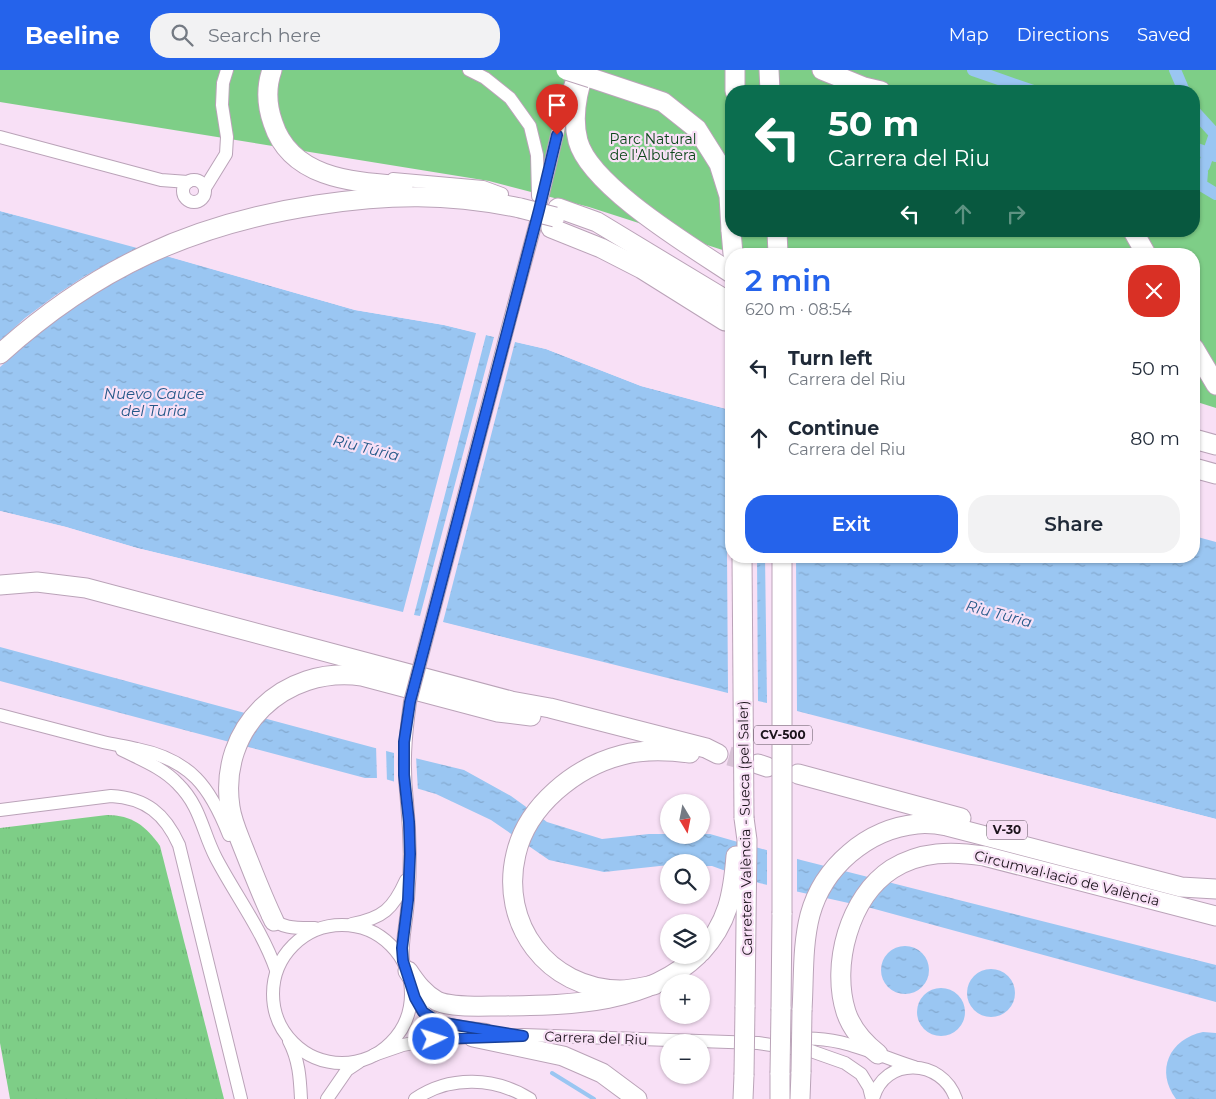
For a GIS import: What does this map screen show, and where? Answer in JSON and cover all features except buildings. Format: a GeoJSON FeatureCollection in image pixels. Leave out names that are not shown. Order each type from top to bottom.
{"type":"FeatureCollection","features":[{"type":"Feature","properties":{"kind":"highway"},"geometry":{"type":"LineString","coordinates":[[272,70],[268,85],[268,103],[274,128],[290,152],[318,172],[333,177],[366,183],[502,194],[520,208],[551,216],[597,222],[725,299]]}},
{"type":"Feature","properties":{"kind":"highway"},"geometry":{"type":"LineString","coordinates":[[564,70],[584,73],[662,102],[697,129],[719,164],[725,183]]}},
{"type":"Feature","properties":{"kind":"highway"},"geometry":{"type":"LineString","coordinates":[[734,70],[735,85]]}},
{"type":"Feature","properties":{"kind":"highway"},"geometry":{"type":"LineString","coordinates":[[769,70],[770,85]]}},
{"type":"Feature","properties":{"kind":"highway"},"geometry":{"type":"LineString","coordinates":[[822,70],[859,85]]}},
{"type":"Feature","properties":{"kind":"highway"},"geometry":{"type":"LineString","coordinates":[[584,73],[580,83],[576,127],[578,142],[586,159],[611,188],[639,210],[725,269]]}},
{"type":"Feature","properties":{"kind":"highway"},"geometry":{"type":"LineString","coordinates":[[0,354],[49,313],[109,273],[166,245],[243,219],[322,204],[393,203],[439,205],[490,213],[520,208]]}},
{"type":"Feature","properties":{"kind":"highway"},"geometry":{"type":"LineString","coordinates":[[551,216],[601,248],[642,269],[725,321]]}},
{"type":"Feature","properties":{"kind":"highway"},"geometry":{"type":"LineString","coordinates":[[1136,237],[1143,248]]}},
{"type":"Feature","properties":{"kind":"highway"},"geometry":{"type":"LineString","coordinates":[[1200,358],[1216,385]]}},
{"type":"Feature","properties":{"kind":"highway"},"geometry":{"type":"LineString","coordinates":[[1200,441],[1216,445]]}},
{"type":"Feature","properties":{"kind":"highway"},"geometry":{"type":"LineString","coordinates":[[1200,470],[1216,474]]}},
{"type":"Feature","properties":{"kind":"highway","name":"Carretera València - Sueca (pel Saler)"},"geometry":{"type":"LineString","coordinates":[[742,563],[744,818],[738,839],[734,884],[739,902],[745,1007],[743,1099]]}},
{"type":"Feature","properties":{"kind":"highway","name":"CV-500"},"geometry":{"type":"LineString","coordinates":[[780,1099],[782,563]]}},
{"type":"Feature","properties":{"kind":"highway"},"geometry":{"type":"LineString","coordinates":[[0,585],[37,582],[86,588],[502,698],[649,733],[706,748],[724,755],[650,750],[622,755],[584,771],[544,803],[526,829],[516,853],[513,892],[518,918],[530,942],[547,962],[571,978],[604,988],[620,990],[654,985]]}},
{"type":"Feature","properties":{"kind":"highway"},"geometry":{"type":"LineString","coordinates":[[274,920],[260,891],[233,819],[229,788],[233,757],[246,728],[270,701],[296,683],[326,675],[345,674],[362,676],[498,712],[649,733]]}},
{"type":"Feature","properties":{"kind":"highway","name":"V-30"},"geometry":{"type":"LineString","coordinates":[[798,774],[1185,877],[1216,889]]}},
{"type":"Feature","properties":{"kind":"highway"},"geometry":{"type":"LineString","coordinates":[[800,1099],[805,943],[814,903],[832,871],[850,853],[872,838],[894,829],[918,824],[947,826],[1182,887],[1216,889]]}},
{"type":"Feature","properties":{"kind":"highway","name":"Circumval·lació de València"},"geometry":{"type":"LineString","coordinates":[[878,1054],[863,1042],[846,1012],[842,987],[843,955],[854,914],[866,894],[893,869],[924,855],[952,852],[968,853],[1216,916]]}},
{"type":"Feature","properties":{"kind":"highway"},"geometry":{"type":"LineString","coordinates":[[710,940],[739,902]]}},
{"type":"Feature","properties":{"kind":"highway"},"geometry":{"type":"LineString","coordinates":[[407,972],[423,991],[438,1002],[456,1005],[510,1006],[573,1003],[620,996],[654,985],[674,974],[687,964]]}},
{"type":"Feature","properties":{"kind":"highway"},"geometry":{"type":"LineString","coordinates":[[473,1036],[563,1056],[602,1073],[636,1099]]}},
{"type":"Feature","properties":{"kind":"street"},"geometry":{"type":"LineString","coordinates":[[0,137],[161,180],[193,186],[218,167],[226,154],[227,137],[222,105],[223,83],[227,70]]}},
{"type":"Feature","properties":{"kind":"street"},"geometry":{"type":"LineString","coordinates":[[282,70],[278,81],[276,99],[282,129],[300,153],[318,164],[356,175],[482,187],[502,194]]}},
{"type":"Feature","properties":{"kind":"street"},"geometry":{"type":"LineString","coordinates":[[469,70],[485,78],[510,98],[530,126],[551,216]]}},
{"type":"Feature","properties":{"kind":"street","name":"Carrera del Riu"},"geometry":{"type":"LineString","coordinates":[[523,1036],[462,1027],[433,1019],[423,1012],[418,1005],[407,972],[402,948],[408,900],[410,836],[404,775],[404,742],[410,702],[513,308],[551,216],[566,97],[564,70]]}},
{"type":"Feature","properties":{"kind":"street","name":"Carrera del Riu"},"geometry":{"type":"LineString","coordinates":[[566,97],[584,73]]}},
{"type":"Feature","properties":{"kind":"street"},"geometry":{"type":"LineString","coordinates":[[0,715],[107,743],[138,749],[169,759],[178,764],[198,779],[214,799],[256,900],[274,920],[294,928],[320,928],[334,925],[362,927],[380,936],[396,950],[407,972],[411,999],[409,1013],[403,1026],[395,1038],[347,1070],[327,1099]]}},
{"type":"Feature","properties":{"kind":"street"},"geometry":{"type":"LineString","coordinates":[[107,743],[161,770],[179,785],[192,801],[198,810],[215,856],[269,949],[276,970]]}},
{"type":"Feature","properties":{"kind":"street"},"geometry":{"type":"LineString","coordinates":[[0,810],[111,796],[125,797],[150,807],[164,819],[174,833],[179,845],[241,1099]]}},
{"type":"Feature","properties":{"kind":"street","name":"Carrera del Riu"},"geometry":{"type":"LineString","coordinates":[[348,925],[375,918],[390,908],[400,893],[409,873]]}},
{"type":"Feature","properties":{"kind":"street"},"geometry":{"type":"LineString","coordinates":[[320,928],[303,936],[289,949],[276,970],[272,998],[275,1012],[287,1036],[297,1047],[309,1055],[337,1063],[369,1057]]}},
{"type":"Feature","properties":{"kind":"street"},"geometry":{"type":"LineString","coordinates":[[287,1036],[297,1060],[301,1099]]}},
{"type":"Feature","properties":{"kind":"street","name":"Carrera del Riu"},"geometry":{"type":"LineString","coordinates":[[369,1057],[403,1045],[434,1039],[473,1036],[758,1043],[811,1051],[845,1063],[861,1074],[869,1087],[873,1099]]}},
{"type":"Feature","properties":{"kind":"street","name":"Carrera del Riu"},"geometry":{"type":"LineString","coordinates":[[758,1043],[822,1038],[849,1044],[914,1067],[936,1072],[948,1083],[956,1099]]}},
{"type":"Feature","properties":{"kind":"street"},"geometry":{"type":"LineString","coordinates":[[873,1099],[879,1086],[886,1078],[903,1068],[914,1067]]}},
{"type":"Feature","properties":{"kind":"street"},"geometry":{"type":"LineString","coordinates":[[415,1099],[436,1088],[450,1083],[465,1081],[494,1084],[510,1089],[530,1099]]}},
{"type":"Feature","properties":{"kind":"green space","name":"Parc Natural de l'Albufera"},"geometry":{"type":"Polygon","coordinates":[[[0,70],[1216,70],[1216,408],[1200,403],[1200,248],[725,248],[725,251],[589,207],[489,181],[0,102],[0,70]]]}},
{"type":"Feature","properties":{"kind":"green space"},"geometry":{"type":"Polygon","coordinates":[[[107,815],[124,817],[138,823],[144,827],[160,846],[224,1099],[10,1099],[0,1043],[0,828],[107,815]]]}},
{"type":"Feature","properties":{"kind":"water","name":"Nuevo Cauce del Turia"},"geometry":{"type":"Polygon","coordinates":[[[0,211],[101,237],[355,310],[444,325],[546,349],[641,386],[725,408],[725,563],[1200,563],[1200,538],[1216,542],[1216,819],[502,637],[137,548],[66,527],[0,511],[0,211]]]}},
{"type":"Feature","properties":{"kind":"water"},"geometry":{"type":"Polygon","coordinates":[[[0,647],[390,752],[464,770],[511,796],[547,822],[602,839],[660,834],[660,844],[710,844],[710,834],[801,860],[1216,965],[1216,1002],[871,908],[759,883],[710,866],[710,854],[660,854],[660,866],[604,872],[549,860],[491,820],[436,794],[382,778],[365,778],[0,681],[0,647]]]}},
{"type":"Feature","properties":{"kind":"water"},"geometry":{"type":"Polygon","coordinates":[[[900,946],[910,946],[922,953],[929,965],[929,975],[922,987],[910,994],[900,994],[892,990],[885,983],[881,975],[881,965],[885,957],[892,950],[900,946]]]}},
{"type":"Feature","properties":{"kind":"water"},"geometry":{"type":"Polygon","coordinates":[[[986,969],[996,969],[1005,973],[1011,979],[1015,993],[1011,1007],[1005,1013],[996,1017],[986,1017],[977,1013],[971,1007],[967,998],[967,988],[971,979],[977,973],[986,969]]]}},
{"type":"Feature","properties":{"kind":"water"},"geometry":{"type":"Polygon","coordinates":[[[936,988],[946,988],[958,995],[965,1007],[965,1017],[958,1029],[946,1036],[936,1036],[928,1032],[921,1025],[917,1017],[917,1007],[921,999],[928,992],[936,988]]]}},
{"type":"Feature","properties":{"kind":"water"},"geometry":{"type":"Polygon","coordinates":[[[1203,1032],[1216,1033],[1216,1099],[1176,1099],[1167,1078],[1166,1067],[1169,1058],[1181,1041],[1203,1032]]]}},
{"type":"Feature","properties":{"kind":"pier"},"geometry":{"type":"Polygon","coordinates":[[[0,208],[356,307],[445,322],[546,346],[642,383],[725,406],[725,409],[641,386],[546,349],[515,342],[443,622],[728,693],[727,563],[757,563],[758,701],[767,703],[765,563],[796,563],[797,711],[1216,819],[1216,821],[502,639],[136,551],[65,529],[0,514],[0,511],[66,527],[137,548],[403,612],[476,333],[444,325],[355,310],[166,256],[112,283],[79,304],[48,325],[0,367],[0,341],[25,318],[85,276],[137,248],[0,211],[0,208]],[[486,335],[414,615],[420,616],[494,337],[486,335]]]}},
{"type":"Feature","properties":{"kind":"pier"},"geometry":{"type":"Polygon","coordinates":[[[376,745],[386,748],[387,782],[377,780],[376,745]]]}},
{"type":"Feature","properties":{"kind":"pier"},"geometry":{"type":"Polygon","coordinates":[[[394,750],[416,756],[418,791],[394,784],[394,750]]]}},
{"type":"Feature","properties":{"kind":"pier"},"geometry":{"type":"Polygon","coordinates":[[[767,848],[797,856],[797,894],[767,887],[767,848]]]}},
{"type":"Feature","properties":{"kind":"waterway"},"geometry":{"type":"LineString","coordinates":[[973,70],[1016,85]]}},
{"type":"Feature","properties":{"kind":"waterway"},"geometry":{"type":"LineString","coordinates":[[1175,70],[1181,85]]}},
{"type":"Feature","properties":{"kind":"waterway"},"geometry":{"type":"LineString","coordinates":[[1200,118],[1215,134],[1204,166]]}},
{"type":"Feature","properties":{"kind":"waterway"},"geometry":{"type":"LineString","coordinates":[[1200,150],[1216,156]]}},
{"type":"Feature","properties":{"kind":"waterway"},"geometry":{"type":"LineString","coordinates":[[1202,172],[1201,185],[1216,194]]}},
{"type":"Feature","properties":{"kind":"waterway"},"geometry":{"type":"LineString","coordinates":[[552,1073],[594,1099]]}},
{"type":"Feature","properties":{"kind":"tunnel"},"geometry":{"type":"LineString","coordinates":[[729,756],[758,764]]}},
{"type":"Feature","properties":{"kind":"route"},"geometry":{"type":"LineString","coordinates":[[434,1039],[473,1036],[523,1036],[438,1022],[423,1012],[415,998],[403,961],[402,948],[408,900],[410,854],[404,775],[404,742],[410,702],[557,135]]}},
{"type":"Feature","properties":{"kind":"water label","name":"Riu Túria"},"geometry":{"type":"Point","coordinates":[366,448]}},
{"type":"Feature","properties":{"kind":"water label","name":"Riu Túria"},"geometry":{"type":"Point","coordinates":[999,614]}}]}
